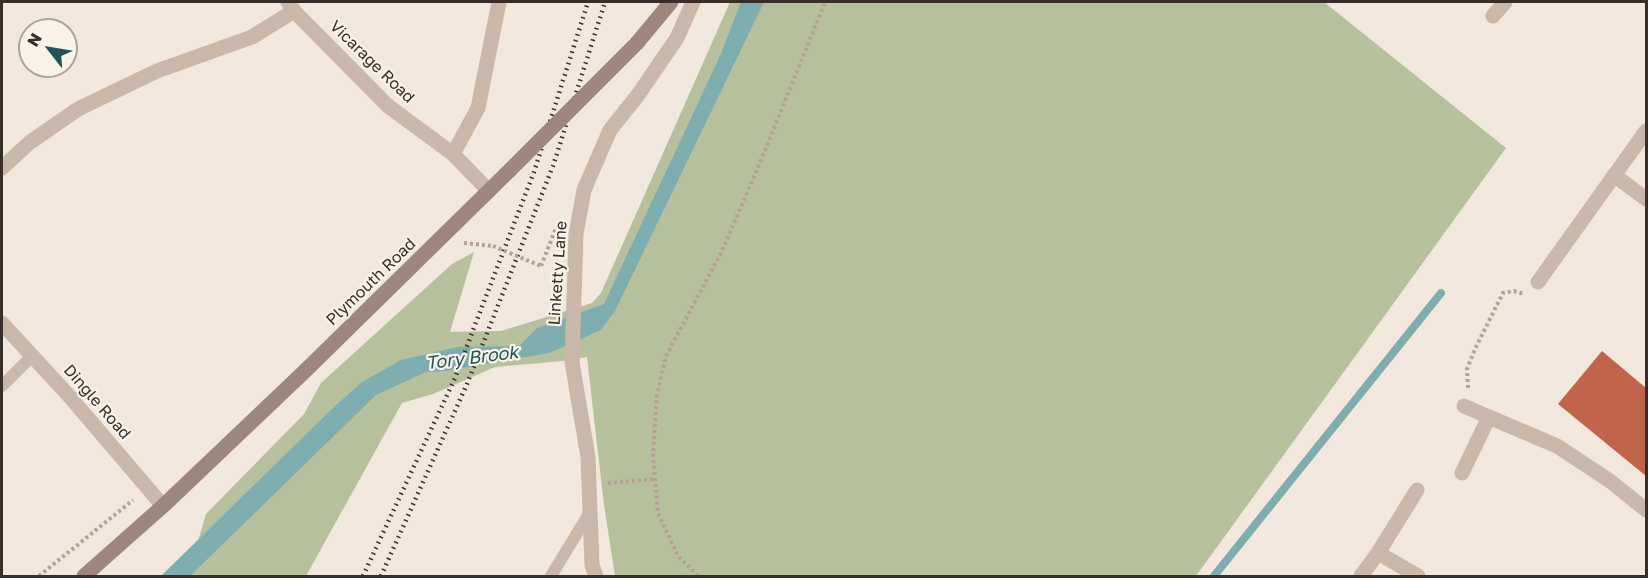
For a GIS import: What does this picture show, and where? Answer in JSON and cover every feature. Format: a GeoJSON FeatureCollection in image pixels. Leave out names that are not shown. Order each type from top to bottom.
{"type":"FeatureCollection","features":[{"type":"Feature","properties":{"kind":"main road","name":"Plymouth Road"},"geometry":{"type":"LineString","coordinates":[[84,576],[163,506],[489,191],[637,43],[671,2]]}},
{"type":"Feature","properties":{"kind":"street"},"geometry":{"type":"LineString","coordinates":[[453,154],[478,108],[499,2]]}},
{"type":"Feature","properties":{"kind":"street","name":"Linketty Lane"},"geometry":{"type":"LineString","coordinates":[[596,576],[592,565],[588,457],[572,362],[576,234],[584,190],[610,130],[638,95],[676,38],[693,2]]}},
{"type":"Feature","properties":{"kind":"street"},"geometry":{"type":"LineString","coordinates":[[1493,16],[1505,2]]}},
{"type":"Feature","properties":{"kind":"street"},"geometry":{"type":"LineString","coordinates":[[2,168],[29,142],[78,109],[157,71],[252,37],[291,6]]}},
{"type":"Feature","properties":{"kind":"street","name":"Vicarage Road"},"geometry":{"type":"LineString","coordinates":[[291,6],[388,106],[453,154],[489,191]]}},
{"type":"Feature","properties":{"kind":"street"},"geometry":{"type":"LineString","coordinates":[[1538,282],[1647,130]]}},
{"type":"Feature","properties":{"kind":"street"},"geometry":{"type":"LineString","coordinates":[[1614,175],[1647,198]]}},
{"type":"Feature","properties":{"kind":"street","name":"Dingle Road"},"geometry":{"type":"LineString","coordinates":[[2,323],[163,506]]}},
{"type":"Feature","properties":{"kind":"street"},"geometry":{"type":"LineString","coordinates":[[1464,406],[1557,446],[1610,481],[1647,510]]}},
{"type":"Feature","properties":{"kind":"street"},"geometry":{"type":"LineString","coordinates":[[1462,473],[1490,417]]}},
{"type":"Feature","properties":{"kind":"street"},"geometry":{"type":"LineString","coordinates":[[1361,576],[1417,490]]}},
{"type":"Feature","properties":{"kind":"street"},"geometry":{"type":"LineString","coordinates":[[1378,553],[1418,576]]}},
{"type":"Feature","properties":{"kind":"lane"},"geometry":{"type":"LineString","coordinates":[[2,386],[32,356]]}},
{"type":"Feature","properties":{"kind":"lane"},"geometry":{"type":"LineString","coordinates":[[551,576],[590,512]]}},
{"type":"Feature","properties":{"kind":"path"},"geometry":{"type":"LineString","coordinates":[[698,576],[678,556],[658,513],[653,455],[657,395],[666,356],[722,251],[825,2]]}},
{"type":"Feature","properties":{"kind":"path"},"geometry":{"type":"LineString","coordinates":[[448,231],[465,244],[493,246],[541,266]]}},
{"type":"Feature","properties":{"kind":"path"},"geometry":{"type":"LineString","coordinates":[[1464,406],[1468,385],[1467,369],[1503,293],[1514,291],[1524,294],[1538,282]]}},
{"type":"Feature","properties":{"kind":"path"},"geometry":{"type":"LineString","coordinates":[[589,484],[655,479]]}},
{"type":"Feature","properties":{"kind":"path"},"geometry":{"type":"LineString","coordinates":[[39,576],[147,488]]}},
{"type":"Feature","properties":{"kind":"green space"},"geometry":{"type":"Polygon","coordinates":[[[730,2],[1324,2],[1506,148],[1196,576],[615,576],[604,505],[587,357],[495,367],[433,394],[402,403],[306,576],[161,576],[198,541],[206,514],[304,414],[321,383],[452,264],[474,252],[450,332],[501,331],[592,303],[601,293],[730,2]]]}},
{"type":"Feature","properties":{"kind":"water","name":"Tory Brook"},"geometry":{"type":"Polygon","coordinates":[[[741,2],[764,2],[615,311],[601,330],[549,353],[445,371],[426,372],[376,395],[190,576],[161,576],[362,382],[401,360],[458,347],[519,346],[537,328],[604,304],[720,56],[741,2]]]}},
{"type":"Feature","properties":{"kind":"building"},"geometry":{"type":"Polygon","coordinates":[[[1602,351],[1646,388],[1646,476],[1558,404],[1602,351]]]}},
{"type":"Feature","properties":{"kind":"waterway"},"geometry":{"type":"LineString","coordinates":[[1214,576],[1441,293]]}},
{"type":"Feature","properties":{"kind":"railway"},"geometry":{"type":"LineString","coordinates":[[363,576],[455,378],[534,172],[588,2]]}},
{"type":"Feature","properties":{"kind":"railway"},"geometry":{"type":"LineString","coordinates":[[381,576],[467,384],[553,166],[605,2]]}}]}
